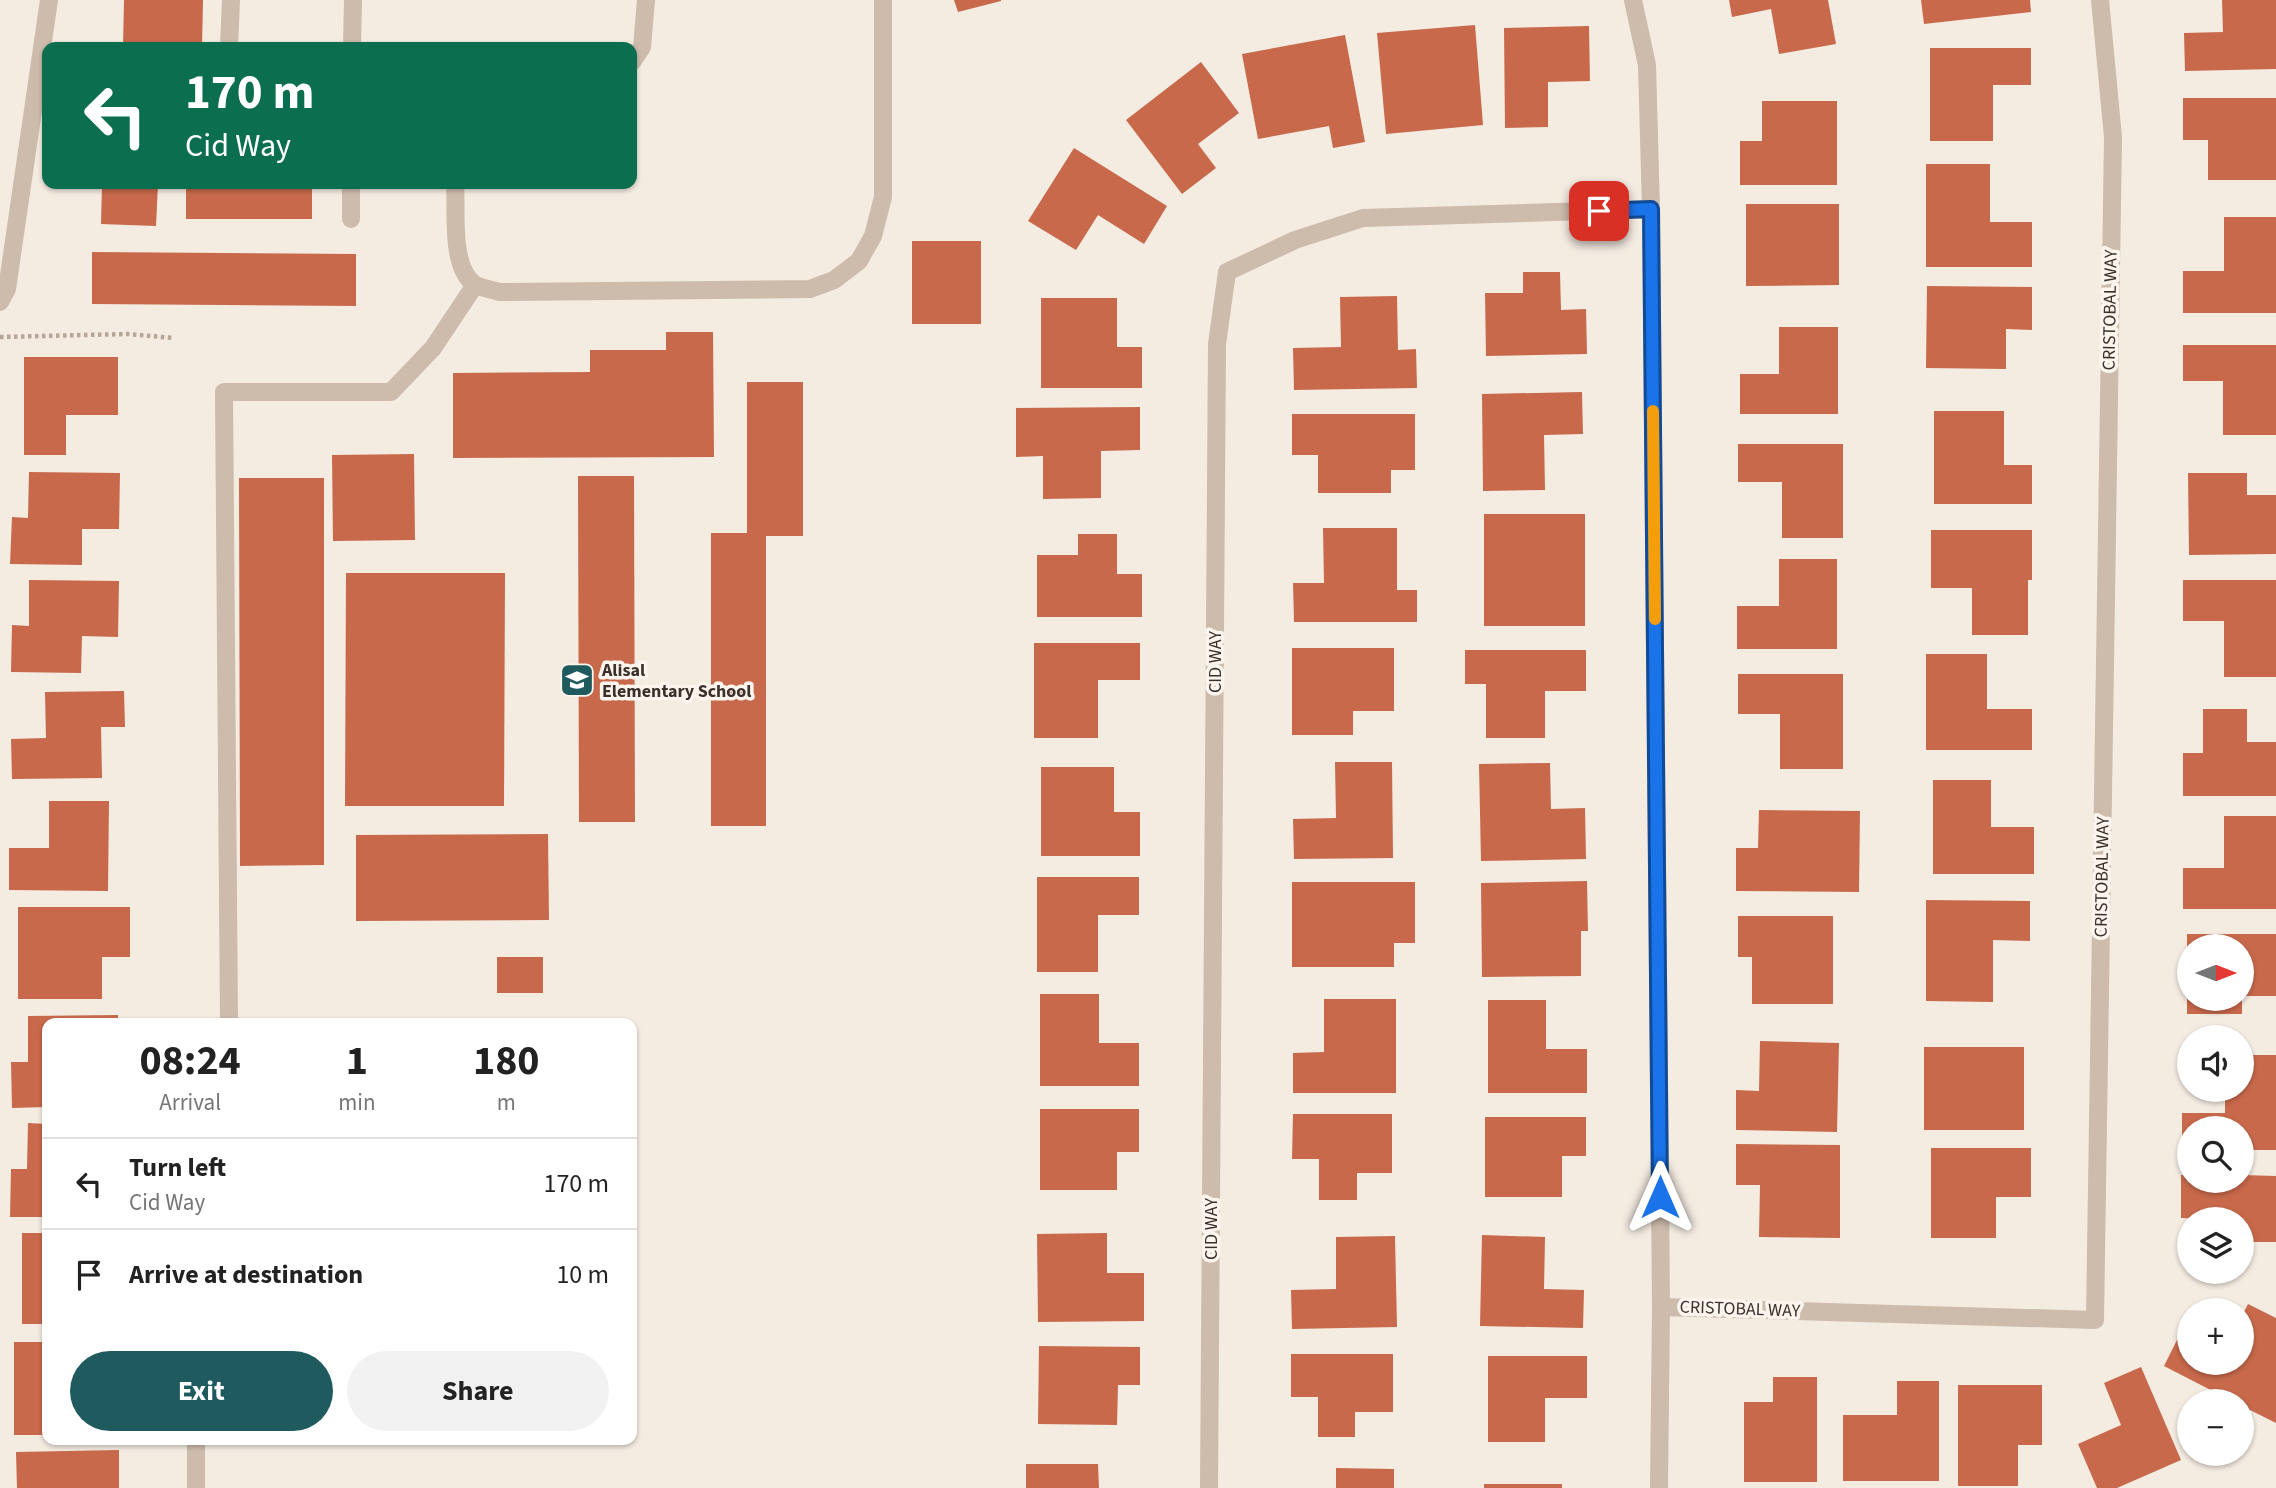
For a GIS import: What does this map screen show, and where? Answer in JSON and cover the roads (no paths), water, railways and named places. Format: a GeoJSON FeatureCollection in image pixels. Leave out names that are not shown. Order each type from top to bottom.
{"type":"FeatureCollection","features":[{"type":"Feature","properties":{"kind":"street"},"geometry":{"type":"LineString","coordinates":[[44,42],[50,0]]}},
{"type":"Feature","properties":{"kind":"street"},"geometry":{"type":"LineString","coordinates":[[229,42],[231,0]]}},
{"type":"Feature","properties":{"kind":"street"},"geometry":{"type":"LineString","coordinates":[[352,42],[353,0]]}},
{"type":"Feature","properties":{"kind":"street"},"geometry":{"type":"LineString","coordinates":[[637,54],[642,47],[646,0]]}},
{"type":"Feature","properties":{"kind":"street"},"geometry":{"type":"LineString","coordinates":[[455,189],[457,255],[464,273],[475,285],[500,292],[810,289],[834,280],[859,261],[873,236],[883,197],[883,0]]}},
{"type":"Feature","properties":{"kind":"street"},"geometry":{"type":"LineString","coordinates":[[1633,0],[1647,65],[1651,209],[1661,1307],[1659,1488]]}},
{"type":"Feature","properties":{"kind":"street","name":"CRISTOBAL WAY"},"geometry":{"type":"LineString","coordinates":[[1661,1307],[2095,1320],[2113,137],[2100,0]]}},
{"type":"Feature","properties":{"kind":"street"},"geometry":{"type":"LineString","coordinates":[[0,302],[7,289],[42,54]]}},
{"type":"Feature","properties":{"kind":"street"},"geometry":{"type":"LineString","coordinates":[[351,189],[351,219]]}},
{"type":"Feature","properties":{"kind":"street","name":"CID WAY"},"geometry":{"type":"LineString","coordinates":[[1209,1488],[1217,344],[1227,272],[1295,240],[1363,218],[1651,209]]}},
{"type":"Feature","properties":{"kind":"street"},"geometry":{"type":"LineString","coordinates":[[229,1018],[224,392],[391,392],[433,348],[475,285]]}},
{"type":"Feature","properties":{"kind":"street"},"geometry":{"type":"LineString","coordinates":[[196,1445],[196,1488]]}},
{"type":"Feature","properties":{"kind":"place","name":"Alisal Elementary School"},"geometry":{"type":"Point","coordinates":[577,680]}}]}
